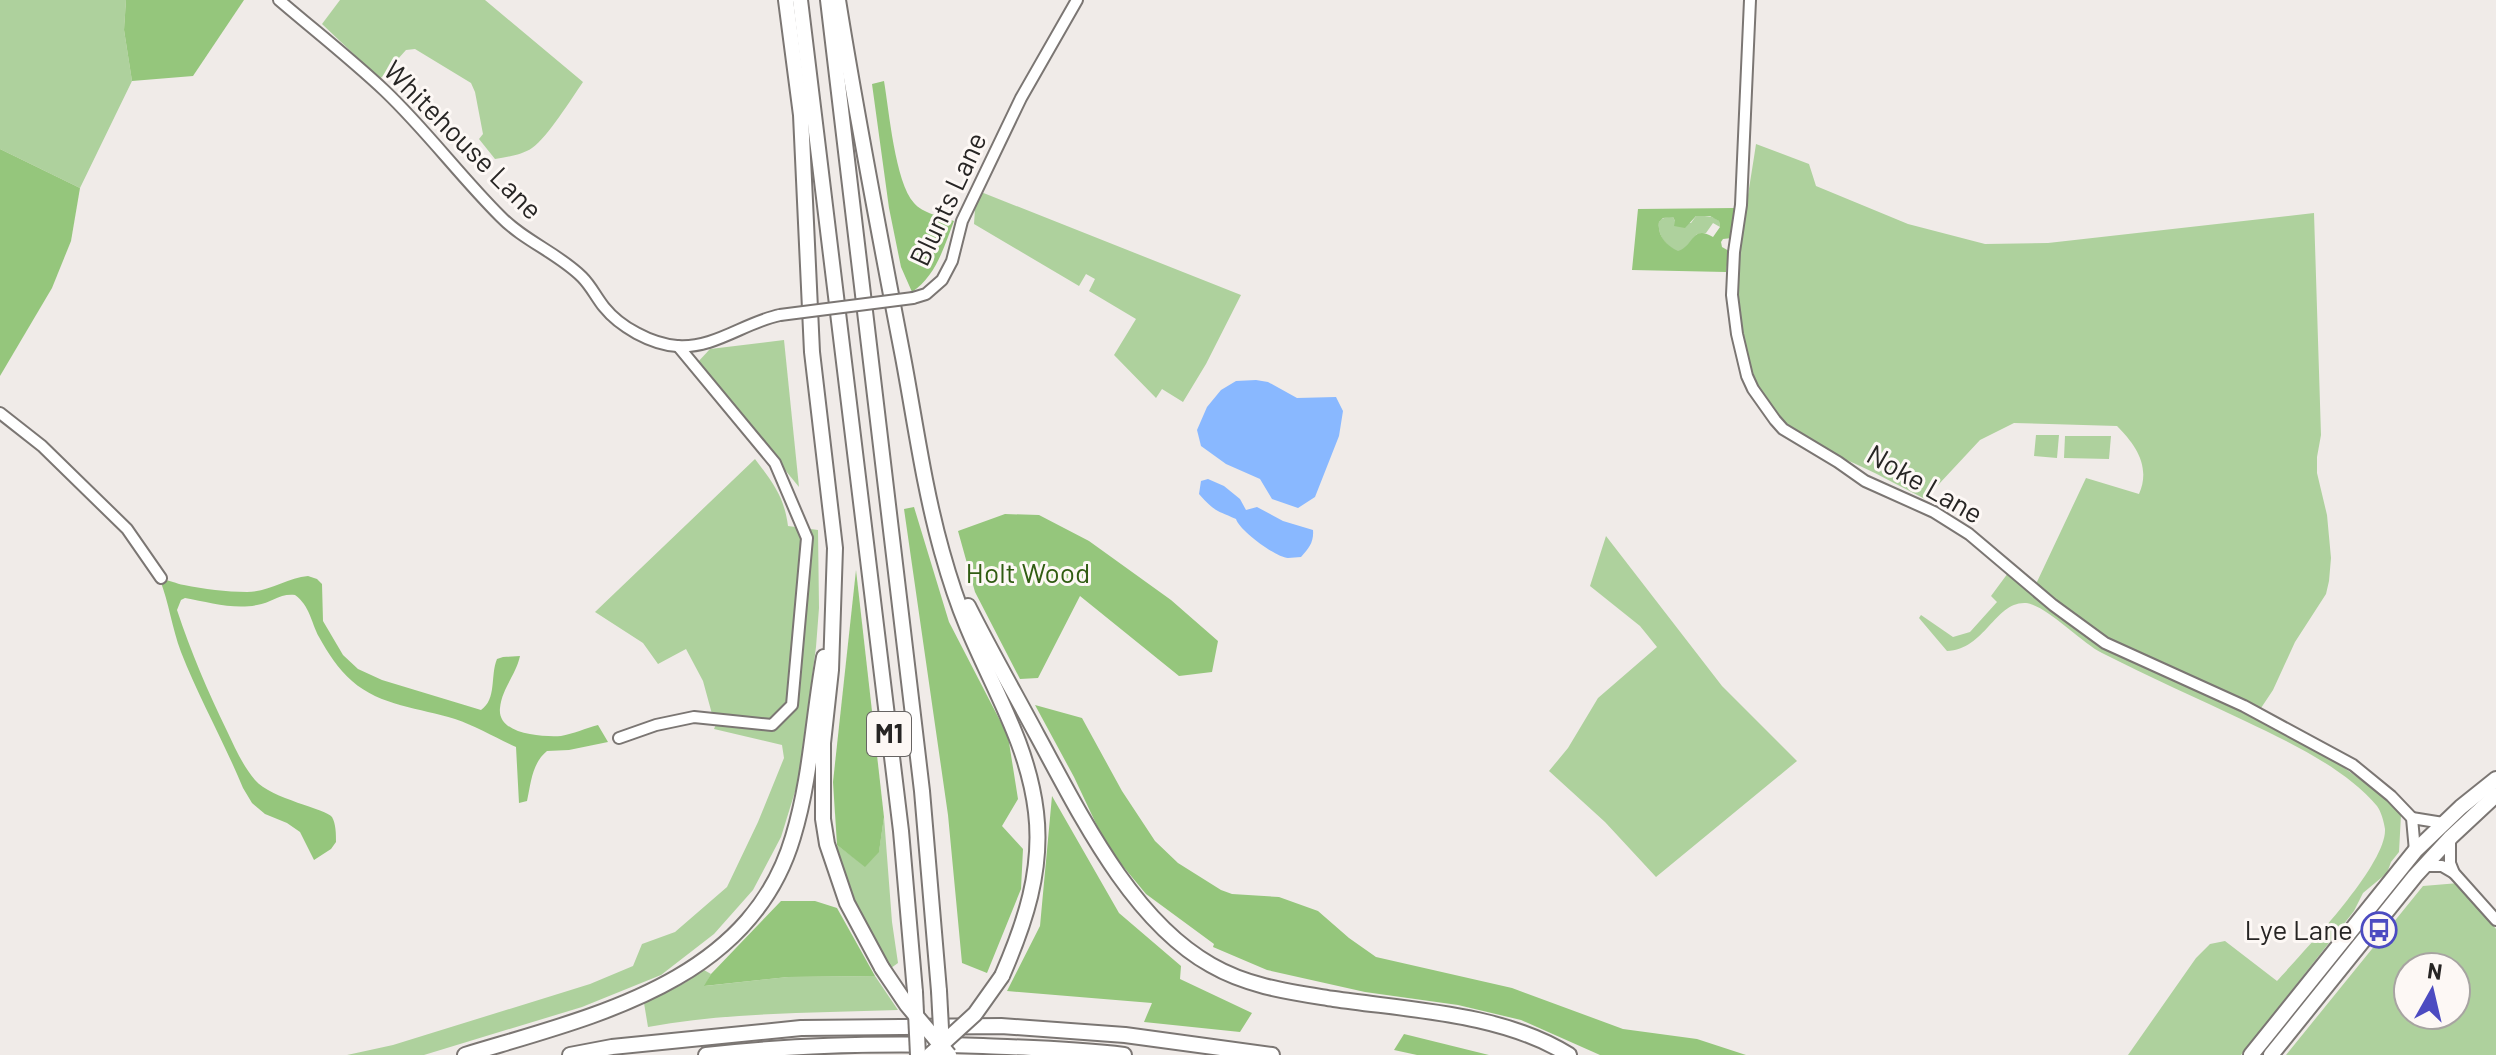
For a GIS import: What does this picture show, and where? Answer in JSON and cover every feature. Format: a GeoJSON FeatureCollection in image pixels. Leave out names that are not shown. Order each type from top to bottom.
{"type":"FeatureCollection","features":[{"type":"Feature","properties":{"kind":"highway"},"geometry":{"type":"LineString","coordinates":[[786,0],[801,115],[812,352],[835,548],[831,670],[823,743],[823,819],[827,844],[847,903],[882,968],[907,1005],[949,1055]]}},
{"type":"Feature","properties":{"kind":"highway","name":"M1"},"geometry":{"type":"LineString","coordinates":[[800,0],[901,831],[918,1055]]}},
{"type":"Feature","properties":{"kind":"highway","name":"M1"},"geometry":{"type":"LineString","coordinates":[[828,0],[922,791],[942,1055]]}},
{"type":"Feature","properties":{"kind":"highway"},"geometry":{"type":"LineString","coordinates":[[838,0],[871,193],[935,527],[967,626],[1017,733],[1036,810],[1038,840],[1034,879],[1021,933],[1002,976],[975,1014],[930,1055]]}},
{"type":"Feature","properties":{"kind":"highway"},"geometry":{"type":"LineString","coordinates":[[943,556],[1047,754],[1124,886],[1169,935],[1210,965],[1243,980],[1277,990],[1467,1017],[1519,1033],[1569,1055]]}},
{"type":"Feature","properties":{"kind":"highway"},"geometry":{"type":"LineString","coordinates":[[465,1055],[643,997],[705,962],[757,908],[783,863],[802,801],[834,598]]}},
{"type":"Feature","properties":{"kind":"highway"},"geometry":{"type":"LineString","coordinates":[[2251,1055],[2415,851],[2496,779]]}},
{"type":"Feature","properties":{"kind":"highway"},"geometry":{"type":"LineString","coordinates":[[2271,1055],[2424,866],[2496,795]]}},
{"type":"Feature","properties":{"kind":"highway"},"geometry":{"type":"LineString","coordinates":[[570,1055],[612,1047],[801,1028],[986,1026],[1125,1035],[1272,1055]]}},
{"type":"Feature","properties":{"kind":"highway"},"geometry":{"type":"LineString","coordinates":[[706,1055],[911,1044],[1118,1055]]}},
{"type":"Feature","properties":{"kind":"street","name":"Whitehouse Lane"},"geometry":{"type":"LineString","coordinates":[[279,0],[385,91],[500,217],[527,240],[583,278],[606,310],[631,330],[658,342],[678,346],[711,343],[742,328]]}},
{"type":"Feature","properties":{"kind":"street","name":"Blunts Lane"},"geometry":{"type":"LineString","coordinates":[[742,328],[780,315],[913,298],[926,294],[942,280],[952,261],[962,221],[1008,125],[1077,0]]}},
{"type":"Feature","properties":{"kind":"street","name":"Noke Lane"},"geometry":{"type":"LineString","coordinates":[[1750,0],[1741,205],[1732,295],[1747,376],[1775,420],[1783,429],[1865,481],[1934,512],[1969,534],[2092,635],[2312,741],[2371,778],[2412,818]]}},
{"type":"Feature","properties":{"kind":"street"},"geometry":{"type":"LineString","coordinates":[[619,738],[656,725],[694,717],[772,725],[792,705],[807,538],[775,463],[678,346]]}},
{"type":"Feature","properties":{"kind":"street"},"geometry":{"type":"LineString","coordinates":[[0,413],[42,446],[127,529],[161,578]]}},
{"type":"Feature","properties":{"kind":"street"},"geometry":{"type":"LineString","coordinates":[[2415,851],[2412,818],[2443,823]]}},
{"type":"Feature","properties":{"kind":"street"},"geometry":{"type":"LineString","coordinates":[[2451,837],[2450,863],[2454,873]]}},
{"type":"Feature","properties":{"kind":"street"},"geometry":{"type":"LineString","coordinates":[[2424,866],[2442,866],[2454,873],[2496,920]]}},
{"type":"Feature","properties":{"kind":"green space"},"geometry":{"type":"Polygon","coordinates":[[[0,0],[126,0],[124,30],[132,81],[80,188],[0,149],[0,0]]]}},
{"type":"Feature","properties":{"kind":"green space"},"geometry":{"type":"Polygon","coordinates":[[[126,0],[244,0],[193,76],[132,81],[124,30],[126,0]]]}},
{"type":"Feature","properties":{"kind":"green space"},"geometry":{"type":"Polygon","coordinates":[[[340,0],[485,0],[583,82],[538,143],[524,152],[495,159],[479,139],[483,134],[471,83],[415,49],[406,50],[380,79],[322,24],[340,0]]]}},
{"type":"Feature","properties":{"kind":"green space"},"geometry":{"type":"Polygon","coordinates":[[[884,81],[897,163],[907,193],[922,209],[954,221],[933,269],[912,292],[901,267],[889,208],[872,84],[884,81]]]}},
{"type":"Feature","properties":{"kind":"green space"},"geometry":{"type":"Polygon","coordinates":[[[1756,144],[1809,164],[1816,186],[1908,224],[1985,244],[2048,243],[2314,213],[2321,435],[2317,473],[2327,515],[2331,558],[2329,581],[2326,594],[2295,642],[2273,690],[2261,708],[2100,634],[2036,584],[2086,478],[2139,494],[2143,475],[2140,457],[2117,426],[2014,423],[1980,440],[1925,499],[1816,446],[1790,428],[1772,410],[1747,368],[1738,317],[1743,227],[1756,144]]]}},
{"type":"Feature","properties":{"kind":"green space"},"geometry":{"type":"Polygon","coordinates":[[[0,149],[80,188],[71,241],[52,288],[0,376],[0,149]]]}},
{"type":"Feature","properties":{"kind":"green space"},"geometry":{"type":"Polygon","coordinates":[[[981,192],[1241,295],[1183,402],[1162,389],[1156,398],[1114,355],[1136,319],[1089,291],[1095,279],[1086,274],[1079,286],[974,224],[981,192]]]}},
{"type":"Feature","properties":{"kind":"green space"},"geometry":{"type":"Polygon","coordinates":[[[1735,208],[1732,238],[1721,242],[1722,247],[1729,251],[1726,272],[1632,270],[1638,209],[1735,208]],[[1696,216],[1685,228],[1674,226],[1673,217],[1663,218],[1659,222],[1659,231],[1666,243],[1678,251],[1697,234],[1713,237],[1720,227],[1719,221],[1710,216],[1696,216]]]}},
{"type":"Feature","properties":{"kind":"green space"},"geometry":{"type":"Polygon","coordinates":[[[1696,216],[1714,218],[1719,221],[1720,227],[1713,223],[1706,233],[1697,234],[1684,250],[1678,252],[1666,243],[1659,231],[1661,220],[1673,217],[1675,221],[1691,223],[1696,216]]]}},
{"type":"Feature","properties":{"kind":"green space"},"geometry":{"type":"Polygon","coordinates":[[[784,340],[799,487],[697,363],[710,349],[784,340]]]}},
{"type":"Feature","properties":{"kind":"green space"},"geometry":{"type":"Polygon","coordinates":[[[2036,435],[2059,435],[2057,458],[2034,456],[2036,435]]]}},
{"type":"Feature","properties":{"kind":"green space"},"geometry":{"type":"Polygon","coordinates":[[[2065,436],[2111,436],[2109,459],[2064,458],[2065,436]]]}},
{"type":"Feature","properties":{"kind":"green space"},"geometry":{"type":"Polygon","coordinates":[[[755,459],[781,498],[788,526],[818,530],[819,608],[798,782],[781,837],[753,890],[714,934],[661,975],[582,1007],[424,1055],[347,1055],[393,1045],[590,984],[633,966],[642,944],[675,932],[727,887],[784,758],[782,745],[714,729],[720,715],[712,714],[703,681],[686,649],[658,664],[643,643],[595,612],[755,459]]]}},
{"type":"Feature","properties":{"kind":"green space"},"geometry":{"type":"Polygon","coordinates":[[[914,507],[949,622],[1008,736],[1018,799],[1002,826],[1023,849],[1021,889],[987,973],[962,963],[948,815],[904,509],[914,507]]]}},
{"type":"Feature","properties":{"kind":"green space","name":"Holt Wood"},"geometry":{"type":"Polygon","coordinates":[[[1005,514],[1039,515],[1089,541],[1171,600],[1218,641],[1212,672],[1179,676],[1080,596],[1038,678],[1020,679],[975,592],[958,531],[1005,514]]]}},
{"type":"Feature","properties":{"kind":"green space"},"geometry":{"type":"Polygon","coordinates":[[[1606,536],[1722,686],[1797,761],[1656,877],[1605,822],[1549,771],[1568,748],[1598,698],[1657,647],[1640,626],[1590,586],[1606,536]]]}},
{"type":"Feature","properties":{"kind":"green space"},"geometry":{"type":"Polygon","coordinates":[[[856,570],[884,817],[879,852],[865,867],[837,845],[833,782],[856,570]]]}},
{"type":"Feature","properties":{"kind":"green space"},"geometry":{"type":"Polygon","coordinates":[[[2008,573],[2076,626],[2261,717],[2343,767],[2390,801],[2401,815],[2399,852],[2387,873],[2363,893],[2354,911],[2241,1055],[2128,1055],[2196,958],[2210,944],[2225,941],[2277,981],[2341,908],[2372,864],[2382,845],[2385,829],[2380,811],[2364,792],[2316,757],[2102,653],[2034,605],[2015,604],[1971,642],[1947,651],[1919,618],[1921,615],[1953,637],[1970,632],[1997,602],[1991,596],[2008,573]]]}},
{"type":"Feature","properties":{"kind":"green space"},"geometry":{"type":"Polygon","coordinates":[[[308,576],[322,584],[323,621],[343,655],[358,669],[382,680],[481,710],[491,694],[497,659],[520,656],[501,701],[501,717],[506,724],[533,735],[553,736],[598,725],[608,742],[547,751],[535,767],[527,801],[519,803],[516,747],[463,722],[388,701],[363,689],[334,660],[319,637],[307,609],[295,595],[239,607],[185,598],[181,600],[177,610],[194,656],[233,744],[251,775],[273,793],[332,817],[336,842],[314,860],[300,832],[265,814],[252,803],[243,788],[181,652],[160,580],[207,589],[247,592],[308,576]]]}},
{"type":"Feature","properties":{"kind":"green space"},"geometry":{"type":"Polygon","coordinates":[[[1035,705],[1082,718],[1122,791],[1155,841],[1178,863],[1221,890],[1232,894],[1279,897],[1318,911],[1376,957],[1512,988],[1623,1029],[1697,1039],[1746,1055],[1600,1055],[1521,1020],[1458,1005],[1365,992],[1267,970],[1213,947],[1214,944],[1146,894],[1107,847],[1035,705]]]}},
{"type":"Feature","properties":{"kind":"green space"},"geometry":{"type":"Polygon","coordinates":[[[1052,796],[1119,913],[1181,966],[1180,979],[1252,1013],[1240,1032],[1144,1022],[1152,1003],[1007,991],[1040,926],[1052,796]]]}},
{"type":"Feature","properties":{"kind":"green space"},"geometry":{"type":"Polygon","coordinates":[[[884,817],[898,963],[891,968],[860,910],[835,849],[837,845],[865,866],[879,851],[884,817]]]}},
{"type":"Feature","properties":{"kind":"green space"},"geometry":{"type":"Polygon","coordinates":[[[2459,883],[2496,929],[2496,1055],[2286,1055],[2423,886],[2459,883]]]}},
{"type":"Feature","properties":{"kind":"green space"},"geometry":{"type":"Polygon","coordinates":[[[781,901],[815,901],[837,908],[875,976],[788,977],[704,986],[711,974],[781,901]]]}},
{"type":"Feature","properties":{"kind":"green space"},"geometry":{"type":"Polygon","coordinates":[[[704,970],[711,974],[705,986],[788,977],[875,976],[898,1010],[741,1016],[648,1027],[644,1003],[704,970]]]}},
{"type":"Feature","properties":{"kind":"green space"},"geometry":{"type":"Polygon","coordinates":[[[1404,1034],[1489,1055],[1417,1055],[1394,1050],[1404,1034]]]}},
{"type":"Feature","properties":{"kind":"water"},"geometry":{"type":"Polygon","coordinates":[[[1236,381],[1268,382],[1297,398],[1336,397],[1343,411],[1339,436],[1315,497],[1298,508],[1272,499],[1260,479],[1226,464],[1201,446],[1197,430],[1207,407],[1221,390],[1236,381]]]}},
{"type":"Feature","properties":{"kind":"water"},"geometry":{"type":"Polygon","coordinates":[[[1208,479],[1224,486],[1240,499],[1246,510],[1257,507],[1283,521],[1313,530],[1309,548],[1301,557],[1288,558],[1267,548],[1250,536],[1236,519],[1216,510],[1199,494],[1201,481],[1208,479]]]}},
{"type":"Feature","properties":{"kind":"place","name":"Lye Lane"},"geometry":{"type":"Point","coordinates":[2379,930]}}]}
